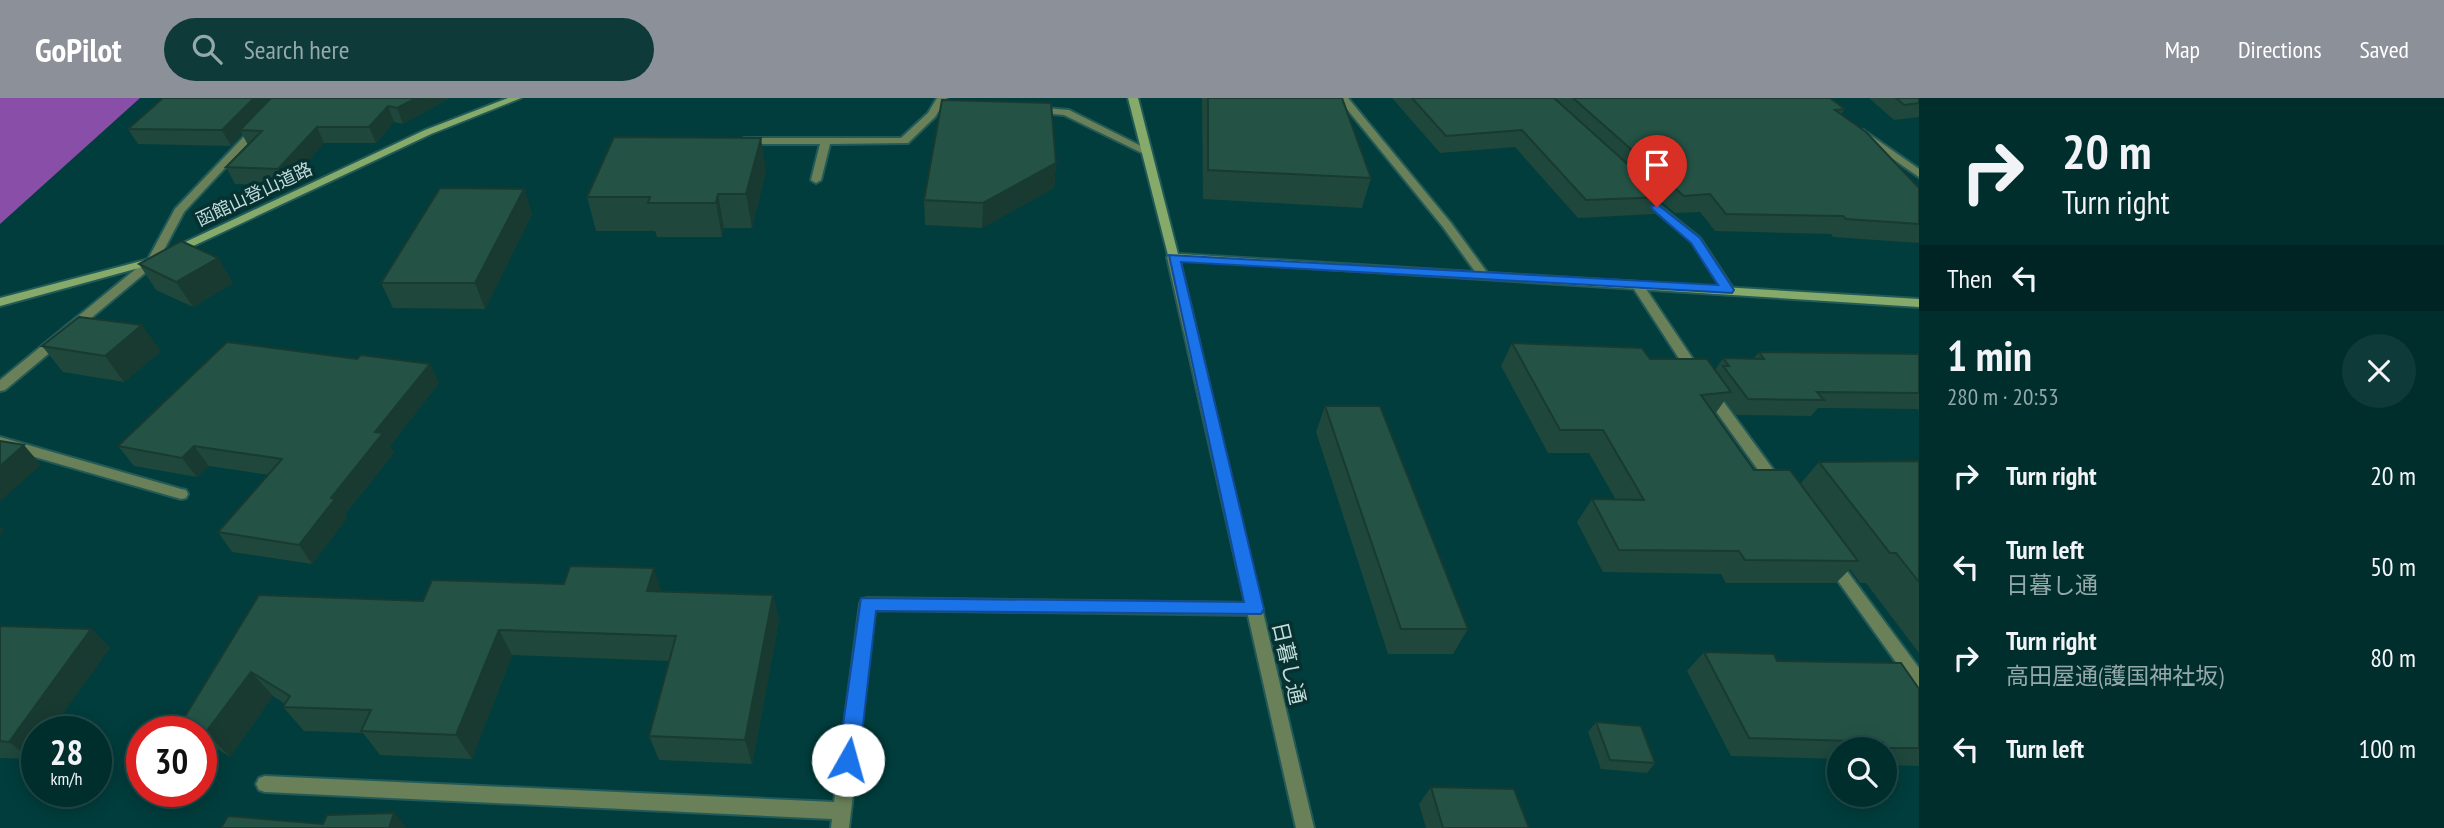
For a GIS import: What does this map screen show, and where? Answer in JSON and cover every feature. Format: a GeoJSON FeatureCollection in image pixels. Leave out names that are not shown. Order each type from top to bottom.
{"type":"FeatureCollection","features":[{"type":"Feature","properties":{"kind":"main road","name":"函館山登山道路"},"geometry":{"type":"LineString","coordinates":[[0,302],[153,261],[428,132],[516,98]]}},
{"type":"Feature","properties":{"kind":"main road","name":"日暮し通"},"geometry":{"type":"LineString","coordinates":[[1133,98],[1173,257]]}},
{"type":"Feature","properties":{"kind":"main road"},"geometry":{"type":"LineString","coordinates":[[1173,257],[1919,303]]}},
{"type":"Feature","properties":{"kind":"street"},"geometry":{"type":"LineString","coordinates":[[1343,98],[1447,225],[1483,275]]}},
{"type":"Feature","properties":{"kind":"street"},"geometry":{"type":"LineString","coordinates":[[734,141],[904,141],[942,101],[955,104]]}},
{"type":"Feature","properties":{"kind":"street"},"geometry":{"type":"LineString","coordinates":[[1024,109],[1066,112],[1146,151]]}},
{"type":"Feature","properties":{"kind":"street"},"geometry":{"type":"LineString","coordinates":[[0,387],[153,261],[179,212],[267,117]]}},
{"type":"Feature","properties":{"kind":"street"},"geometry":{"type":"LineString","coordinates":[[1853,127],[1919,174]]}},
{"type":"Feature","properties":{"kind":"street"},"geometry":{"type":"LineString","coordinates":[[816,180],[826,141]]}},
{"type":"Feature","properties":{"kind":"street"},"geometry":{"type":"LineString","coordinates":[[1638,191],[1696,240],[1728,290]]}},
{"type":"Feature","properties":{"kind":"street","name":"日暮し通"},"geometry":{"type":"LineString","coordinates":[[1173,257],[1305,828]]}},
{"type":"Feature","properties":{"kind":"street"},"geometry":{"type":"LineString","coordinates":[[1638,286],[1670,338],[1779,480],[1789,502]]}},
{"type":"Feature","properties":{"kind":"street"},"geometry":{"type":"LineString","coordinates":[[0,442],[181,494]]}},
{"type":"Feature","properties":{"kind":"street"},"geometry":{"type":"LineString","coordinates":[[1821,547],[1919,681]]}},
{"type":"Feature","properties":{"kind":"street"},"geometry":{"type":"LineString","coordinates":[[265,785],[841,820],[867,604],[1255,609]]}},
{"type":"Feature","properties":{"kind":"shaded area"},"geometry":{"type":"Polygon","coordinates":[[[0,98],[140,98],[0,224],[0,98]]]}},
{"type":"Feature","properties":{"kind":"building"},"geometry":{"type":"Polygon","coordinates":[[[163,98],[254,98],[222,130],[128,129],[163,98]]]}},
{"type":"Feature","properties":{"kind":"building"},"geometry":{"type":"Polygon","coordinates":[[[271,98],[416,98],[397,108],[388,106],[369,127],[317,127],[278,169],[226,167],[262,131],[240,130],[271,98]]]}},
{"type":"Feature","properties":{"kind":"building"},"geometry":{"type":"Polygon","coordinates":[[[1208,98],[1342,98],[1371,178],[1208,170],[1208,98]]]}},
{"type":"Feature","properties":{"kind":"building"},"geometry":{"type":"Polygon","coordinates":[[[1412,98],[1554,98],[1664,197],[1586,200],[1522,130],[1446,136],[1412,98]]]}},
{"type":"Feature","properties":{"kind":"building"},"geometry":{"type":"Polygon","coordinates":[[[1573,98],[1830,98],[1845,109],[1835,110],[1866,132],[1919,188],[1919,224],[1846,219],[1843,216],[1726,214],[1710,194],[1684,196],[1573,98]]]}},
{"type":"Feature","properties":{"kind":"building"},"geometry":{"type":"Polygon","coordinates":[[[1896,98],[1919,98],[1919,103],[1904,105],[1896,98]]]}},
{"type":"Feature","properties":{"kind":"building"},"geometry":{"type":"Polygon","coordinates":[[[942,100],[1051,103],[1056,163],[983,203],[924,200],[942,100]]]}},
{"type":"Feature","properties":{"kind":"building"},"geometry":{"type":"Polygon","coordinates":[[[614,137],[761,138],[746,194],[718,194],[716,203],[648,203],[650,197],[587,197],[614,137]]]}},
{"type":"Feature","properties":{"kind":"building"},"geometry":{"type":"Polygon","coordinates":[[[440,188],[524,189],[475,283],[381,283],[440,188]]]}},
{"type":"Feature","properties":{"kind":"building"},"geometry":{"type":"Polygon","coordinates":[[[181,241],[218,258],[176,282],[139,264],[181,241]]]}},
{"type":"Feature","properties":{"kind":"building"},"geometry":{"type":"Polygon","coordinates":[[[79,317],[142,325],[105,356],[42,346],[79,317]]]}},
{"type":"Feature","properties":{"kind":"building"},"geometry":{"type":"Polygon","coordinates":[[[227,342],[357,359],[361,355],[430,364],[375,432],[383,433],[331,498],[335,499],[299,545],[218,532],[282,459],[194,446],[182,458],[118,446],[227,342]]]}},
{"type":"Feature","properties":{"kind":"building"},"geometry":{"type":"Polygon","coordinates":[[[1512,343],[1642,348],[1650,359],[1707,359],[1731,392],[1701,395],[1754,470],[1790,470],[1858,561],[1745,560],[1739,551],[1619,550],[1592,499],[1644,500],[1603,430],[1560,430],[1512,343]]]}},
{"type":"Feature","properties":{"kind":"building"},"geometry":{"type":"Polygon","coordinates":[[[1759,352],[1919,354],[1919,393],[1817,392],[1824,400],[1748,399],[1723,366],[1729,366],[1723,358],[1764,359],[1759,352]]]}},
{"type":"Feature","properties":{"kind":"building"},"geometry":{"type":"Polygon","coordinates":[[[1325,406],[1380,406],[1468,629],[1401,629],[1325,406]]]}},
{"type":"Feature","properties":{"kind":"building"},"geometry":{"type":"Polygon","coordinates":[[[0,441],[24,445],[0,466],[0,441]]]}},
{"type":"Feature","properties":{"kind":"building"},"geometry":{"type":"Polygon","coordinates":[[[1919,461],[1919,582],[1896,553],[1890,553],[1819,462],[1919,461]]]}},
{"type":"Feature","properties":{"kind":"building"},"geometry":{"type":"Polygon","coordinates":[[[570,566],[654,568],[647,591],[773,595],[745,740],[649,736],[676,636],[499,630],[456,735],[361,731],[371,710],[283,707],[290,696],[251,672],[217,717],[185,716],[259,595],[423,601],[432,580],[564,584],[570,566]]]}},
{"type":"Feature","properties":{"kind":"building"},"geometry":{"type":"Polygon","coordinates":[[[0,626],[91,629],[28,716],[21,716],[21,725],[9,742],[0,741],[0,626]]]}},
{"type":"Feature","properties":{"kind":"building"},"geometry":{"type":"Polygon","coordinates":[[[1704,652],[1774,654],[1777,661],[1901,663],[1919,689],[1919,748],[1897,748],[1897,737],[1827,737],[1827,740],[1749,738],[1704,652]]]}},
{"type":"Feature","properties":{"kind":"building"},"geometry":{"type":"Polygon","coordinates":[[[1596,722],[1641,726],[1655,763],[1610,760],[1596,722]]]}},
{"type":"Feature","properties":{"kind":"building"},"geometry":{"type":"Polygon","coordinates":[[[1431,787],[1514,789],[1529,828],[1443,828],[1431,787]]]}},
{"type":"Feature","properties":{"kind":"building"},"geometry":{"type":"Polygon","coordinates":[[[394,813],[389,828],[221,828],[228,816],[323,824],[327,815],[394,813]]]}},
{"type":"Feature","properties":{"kind":"route"},"geometry":{"type":"LineString","coordinates":[[848,760],[867,604],[1255,609],[1173,257],[1728,290],[1696,240],[1657,207]]}}]}
